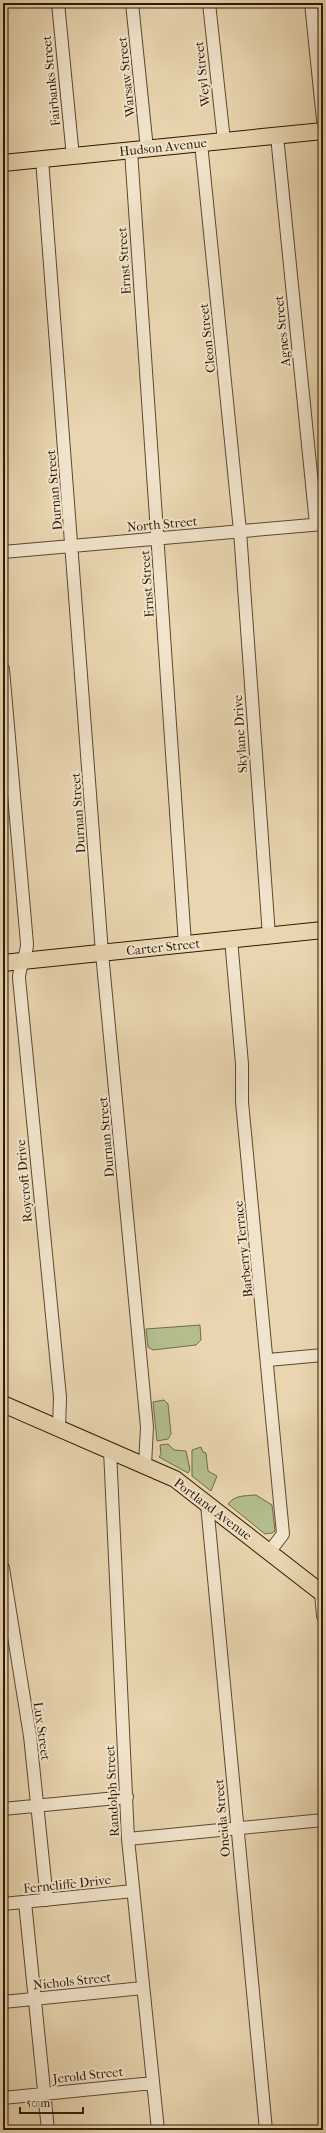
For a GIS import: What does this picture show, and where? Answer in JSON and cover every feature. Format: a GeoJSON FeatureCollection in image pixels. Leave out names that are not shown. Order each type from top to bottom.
{"type":"FeatureCollection","features":[{"type":"Feature","properties":{"kind":"main road","name":"Hudson Avenue"},"geometry":{"type":"LineString","coordinates":[[3,163],[323,131]]}},
{"type":"Feature","properties":{"kind":"main road","name":"Carter Street"},"geometry":{"type":"LineString","coordinates":[[3,963],[323,930]]}},
{"type":"Feature","properties":{"kind":"main road","name":"Portland Avenue"},"geometry":{"type":"LineString","coordinates":[[3,1404],[175,1479],[270,1551],[322,1594]]}},
{"type":"Feature","properties":{"kind":"street","name":"Fairbanks Street"},"geometry":{"type":"LineString","coordinates":[[58,3],[72,157]]}},
{"type":"Feature","properties":{"kind":"street","name":"Warsaw Street"},"geometry":{"type":"LineString","coordinates":[[132,3],[147,149]]}},
{"type":"Feature","properties":{"kind":"street","name":"Weyl Street"},"geometry":{"type":"LineString","coordinates":[[209,3],[224,141]]}},
{"type":"Feature","properties":{"kind":"street"},"geometry":{"type":"LineString","coordinates":[[311,3],[323,120]]}},
{"type":"Feature","properties":{"kind":"street","name":"Agnes Street"},"geometry":{"type":"LineString","coordinates":[[277,136],[319,524]]}},
{"type":"Feature","properties":{"kind":"street","name":"Cleon Street"},"geometry":{"type":"LineString","coordinates":[[201,143],[240,531]]}},
{"type":"Feature","properties":{"kind":"street","name":"Ernst Street"},"geometry":{"type":"LineString","coordinates":[[131,151],[185,944]]}},
{"type":"Feature","properties":{"kind":"street","name":"Durnan Street"},"geometry":{"type":"LineString","coordinates":[[42,159],[73,545],[102,953],[147,1427],[145,1465]]}},
{"type":"Feature","properties":{"kind":"street","name":"North Street"},"geometry":{"type":"LineString","coordinates":[[3,552],[319,524]]}},
{"type":"Feature","properties":{"kind":"street","name":"Skylane Drive"},"geometry":{"type":"LineString","coordinates":[[240,531],[269,936]]}},
{"type":"Feature","properties":{"kind":"street","name":"Roycroft Drive"},"geometry":{"type":"LineString","coordinates":[[3,669],[27,944],[27,952],[22,961],[19,978],[50,1308],[60,1389],[59,1429]]}},
{"type":"Feature","properties":{"kind":"street","name":"Barberry Terrace"},"geometry":{"type":"LineString","coordinates":[[231,940],[242,1064],[242,1102],[268,1360],[283,1534],[270,1551]]}},
{"type":"Feature","properties":{"kind":"street"},"geometry":{"type":"LineString","coordinates":[[268,1360],[323,1355]]}},
{"type":"Feature","properties":{"kind":"street","name":"Randolph Street"},"geometry":{"type":"LineString","coordinates":[[110,1450],[128,1839],[158,2130]]}},
{"type":"Feature","properties":{"kind":"street","name":"Oneida Street"},"geometry":{"type":"LineString","coordinates":[[207,1504],[236,1829],[266,2130]]}},
{"type":"Feature","properties":{"kind":"street","name":"Lux Street"},"geometry":{"type":"LineString","coordinates":[[3,1568],[30,1736],[47,1900]]}},
{"type":"Feature","properties":{"kind":"street"},"geometry":{"type":"LineString","coordinates":[[322,1594],[323,1616]]}},
{"type":"Feature","properties":{"kind":"street"},"geometry":{"type":"LineString","coordinates":[[3,1809],[127,1796]]}},
{"type":"Feature","properties":{"kind":"street"},"geometry":{"type":"LineString","coordinates":[[128,1839],[323,1820]]}},
{"type":"Feature","properties":{"kind":"street","name":"Ferncliffe Drive"},"geometry":{"type":"LineString","coordinates":[[3,1904],[133,1891]]}},
{"type":"Feature","properties":{"kind":"street"},"geometry":{"type":"LineString","coordinates":[[25,1902],[48,2130]]}},
{"type":"Feature","properties":{"kind":"street","name":"Nichols Street"},"geometry":{"type":"LineString","coordinates":[[3,2002],[143,1988]]}},
{"type":"Feature","properties":{"kind":"street","name":"Jerold Street"},"geometry":{"type":"LineString","coordinates":[[3,2098],[153,2082]]}},
{"type":"Feature","properties":{"kind":"green space"},"geometry":{"type":"Polygon","coordinates":[[[200,1325],[201,1340],[196,1345],[153,1350],[148,1347],[146,1329],[200,1325]]]}},
{"type":"Feature","properties":{"kind":"green space"},"geometry":{"type":"Polygon","coordinates":[[[164,1400],[168,1404],[171,1434],[168,1439],[157,1441],[153,1402],[164,1400]]]}},
{"type":"Feature","properties":{"kind":"green space"},"geometry":{"type":"Polygon","coordinates":[[[168,1444],[174,1450],[186,1451],[190,1470],[188,1473],[159,1457],[161,1454],[160,1445],[168,1444]]]}},
{"type":"Feature","properties":{"kind":"green space"},"geometry":{"type":"Polygon","coordinates":[[[201,1447],[203,1452],[206,1453],[208,1471],[217,1476],[211,1491],[192,1476],[192,1450],[201,1447]]]}},
{"type":"Feature","properties":{"kind":"green space"},"geometry":{"type":"Polygon","coordinates":[[[256,1495],[272,1505],[275,1531],[272,1533],[265,1534],[228,1504],[237,1497],[256,1495]]]}}]}
